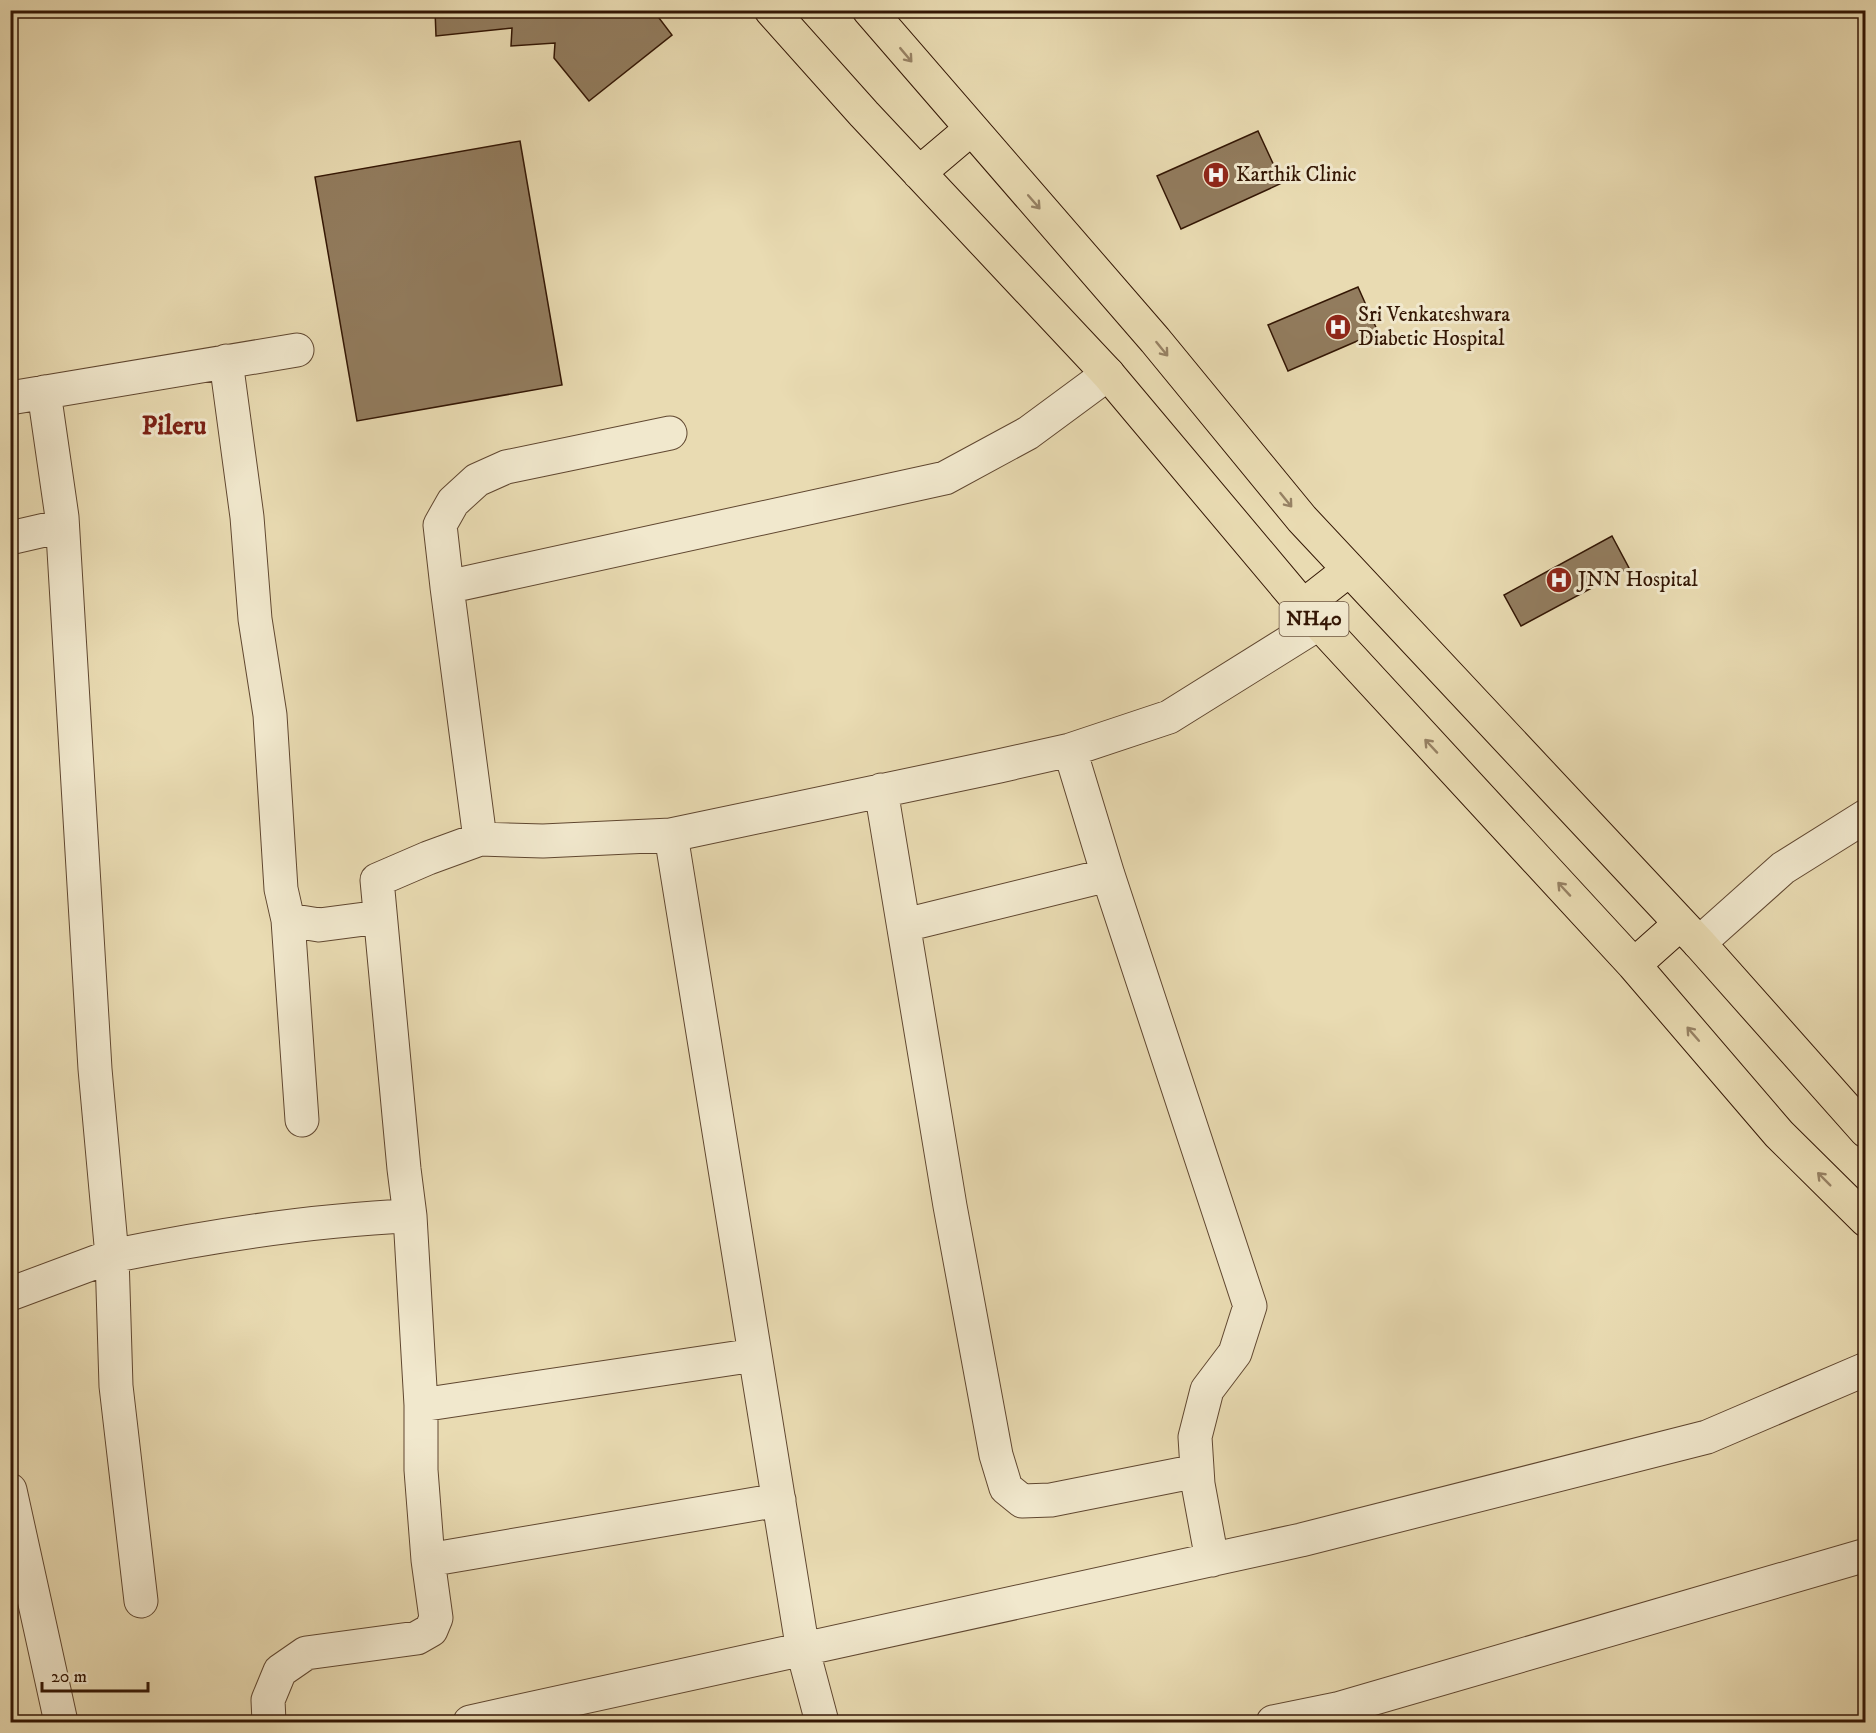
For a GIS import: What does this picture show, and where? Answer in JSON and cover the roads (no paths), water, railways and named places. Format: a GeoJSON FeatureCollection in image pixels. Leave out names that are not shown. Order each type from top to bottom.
{"type":"FeatureCollection","features":[{"type":"Feature","properties":{"kind":"highway","name":"NH40"},"geometry":{"type":"LineString","coordinates":[[771,10],[1108,374],[1310,615],[1634,966],[1779,1134],[1866,1220]]}},
{"type":"Feature","properties":{"kind":"highway","name":"NH40"},"geometry":{"type":"LineString","coordinates":[[869,10],[1155,340],[1302,519],[1690,934],[1866,1131]]}},
{"type":"Feature","properties":{"kind":"highway"},"geometry":{"type":"LineString","coordinates":[[920,173],[970,129]]}},
{"type":"Feature","properties":{"kind":"highway"},"geometry":{"type":"LineString","coordinates":[[1310,615],[1349,570]]}},
{"type":"Feature","properties":{"kind":"highway"},"geometry":{"type":"LineString","coordinates":[[1634,966],[1690,934]]}},
{"type":"Feature","properties":{"kind":"street"},"geometry":{"type":"LineString","coordinates":[[10,398],[226,360],[297,350]]}},
{"type":"Feature","properties":{"kind":"street"},"geometry":{"type":"LineString","coordinates":[[226,360],[247,517],[255,619],[270,716],[281,888],[288,920],[302,1120]]}},
{"type":"Feature","properties":{"kind":"street"},"geometry":{"type":"LineString","coordinates":[[447,587],[945,477],[1028,433],[1108,374]]}},
{"type":"Feature","properties":{"kind":"street"},"geometry":{"type":"LineString","coordinates":[[44,392],[62,526],[95,1069],[112,1256],[116,1386],[141,1601]]}},
{"type":"Feature","properties":{"kind":"street"},"geometry":{"type":"LineString","coordinates":[[480,839],[440,525],[453,502],[477,480],[506,467],[670,433]]}},
{"type":"Feature","properties":{"kind":"street"},"geometry":{"type":"LineString","coordinates":[[10,538],[62,526]]}},
{"type":"Feature","properties":{"kind":"street"},"geometry":{"type":"LineString","coordinates":[[269,1722],[268,1700],[280,1671],[306,1653],[417,1638],[431,1630],[436,1618],[428,1560],[421,1470],[421,1405],[410,1216],[377,880],[480,839],[543,841],[671,835],[1070,750],[1169,717],[1310,615]]}},
{"type":"Feature","properties":{"kind":"street"},"geometry":{"type":"LineString","coordinates":[[1070,750],[1108,875],[1250,1306],[1235,1353],[1207,1390],[1195,1437],[1197,1471],[1212,1560]]}},
{"type":"Feature","properties":{"kind":"street"},"geometry":{"type":"LineString","coordinates":[[881,790],[950,1206],[996,1455],[1006,1488],[1022,1501],[1051,1500],[1197,1471]]}},
{"type":"Feature","properties":{"kind":"street"},"geometry":{"type":"LineString","coordinates":[[1690,934],[1783,868],[1866,816]]}},
{"type":"Feature","properties":{"kind":"street"},"geometry":{"type":"LineString","coordinates":[[671,835],[803,1651],[822,1722]]}},
{"type":"Feature","properties":{"kind":"street"},"geometry":{"type":"LineString","coordinates":[[905,925],[1108,875]]}},
{"type":"Feature","properties":{"kind":"street"},"geometry":{"type":"LineString","coordinates":[[288,920],[319,925],[380,916]]}},
{"type":"Feature","properties":{"kind":"street"},"geometry":{"type":"LineString","coordinates":[[10,1294],[112,1256],[199,1238],[362,1218],[410,1216]]}},
{"type":"Feature","properties":{"kind":"street"},"geometry":{"type":"LineString","coordinates":[[421,1405],[755,1355]]}},
{"type":"Feature","properties":{"kind":"street"},"geometry":{"type":"LineString","coordinates":[[470,1722],[803,1651],[1312,1537],[1707,1437],[1866,1369]]}},
{"type":"Feature","properties":{"kind":"street"},"geometry":{"type":"LineString","coordinates":[[10,1490],[60,1722]]}},
{"type":"Feature","properties":{"kind":"street"},"geometry":{"type":"LineString","coordinates":[[428,1560],[779,1500]]}},
{"type":"Feature","properties":{"kind":"street"},"geometry":{"type":"LineString","coordinates":[[1273,1722],[1336,1709],[1866,1555]]}},
{"type":"Feature","properties":{"kind":"place","name":"Karthik Clinic"},"geometry":{"type":"Point","coordinates":[1216,175]}},
{"type":"Feature","properties":{"kind":"place","name":"Sri Venkateshwara Diabetic Hospital"},"geometry":{"type":"Point","coordinates":[1338,327]}},
{"type":"Feature","properties":{"kind":"place","name":"JNN Hospital"},"geometry":{"type":"Point","coordinates":[1559,580]}},
{"type":"Feature","properties":{"kind":"district","name":"Pileru"},"geometry":{"type":"Point","coordinates":[174,426]}}]}
